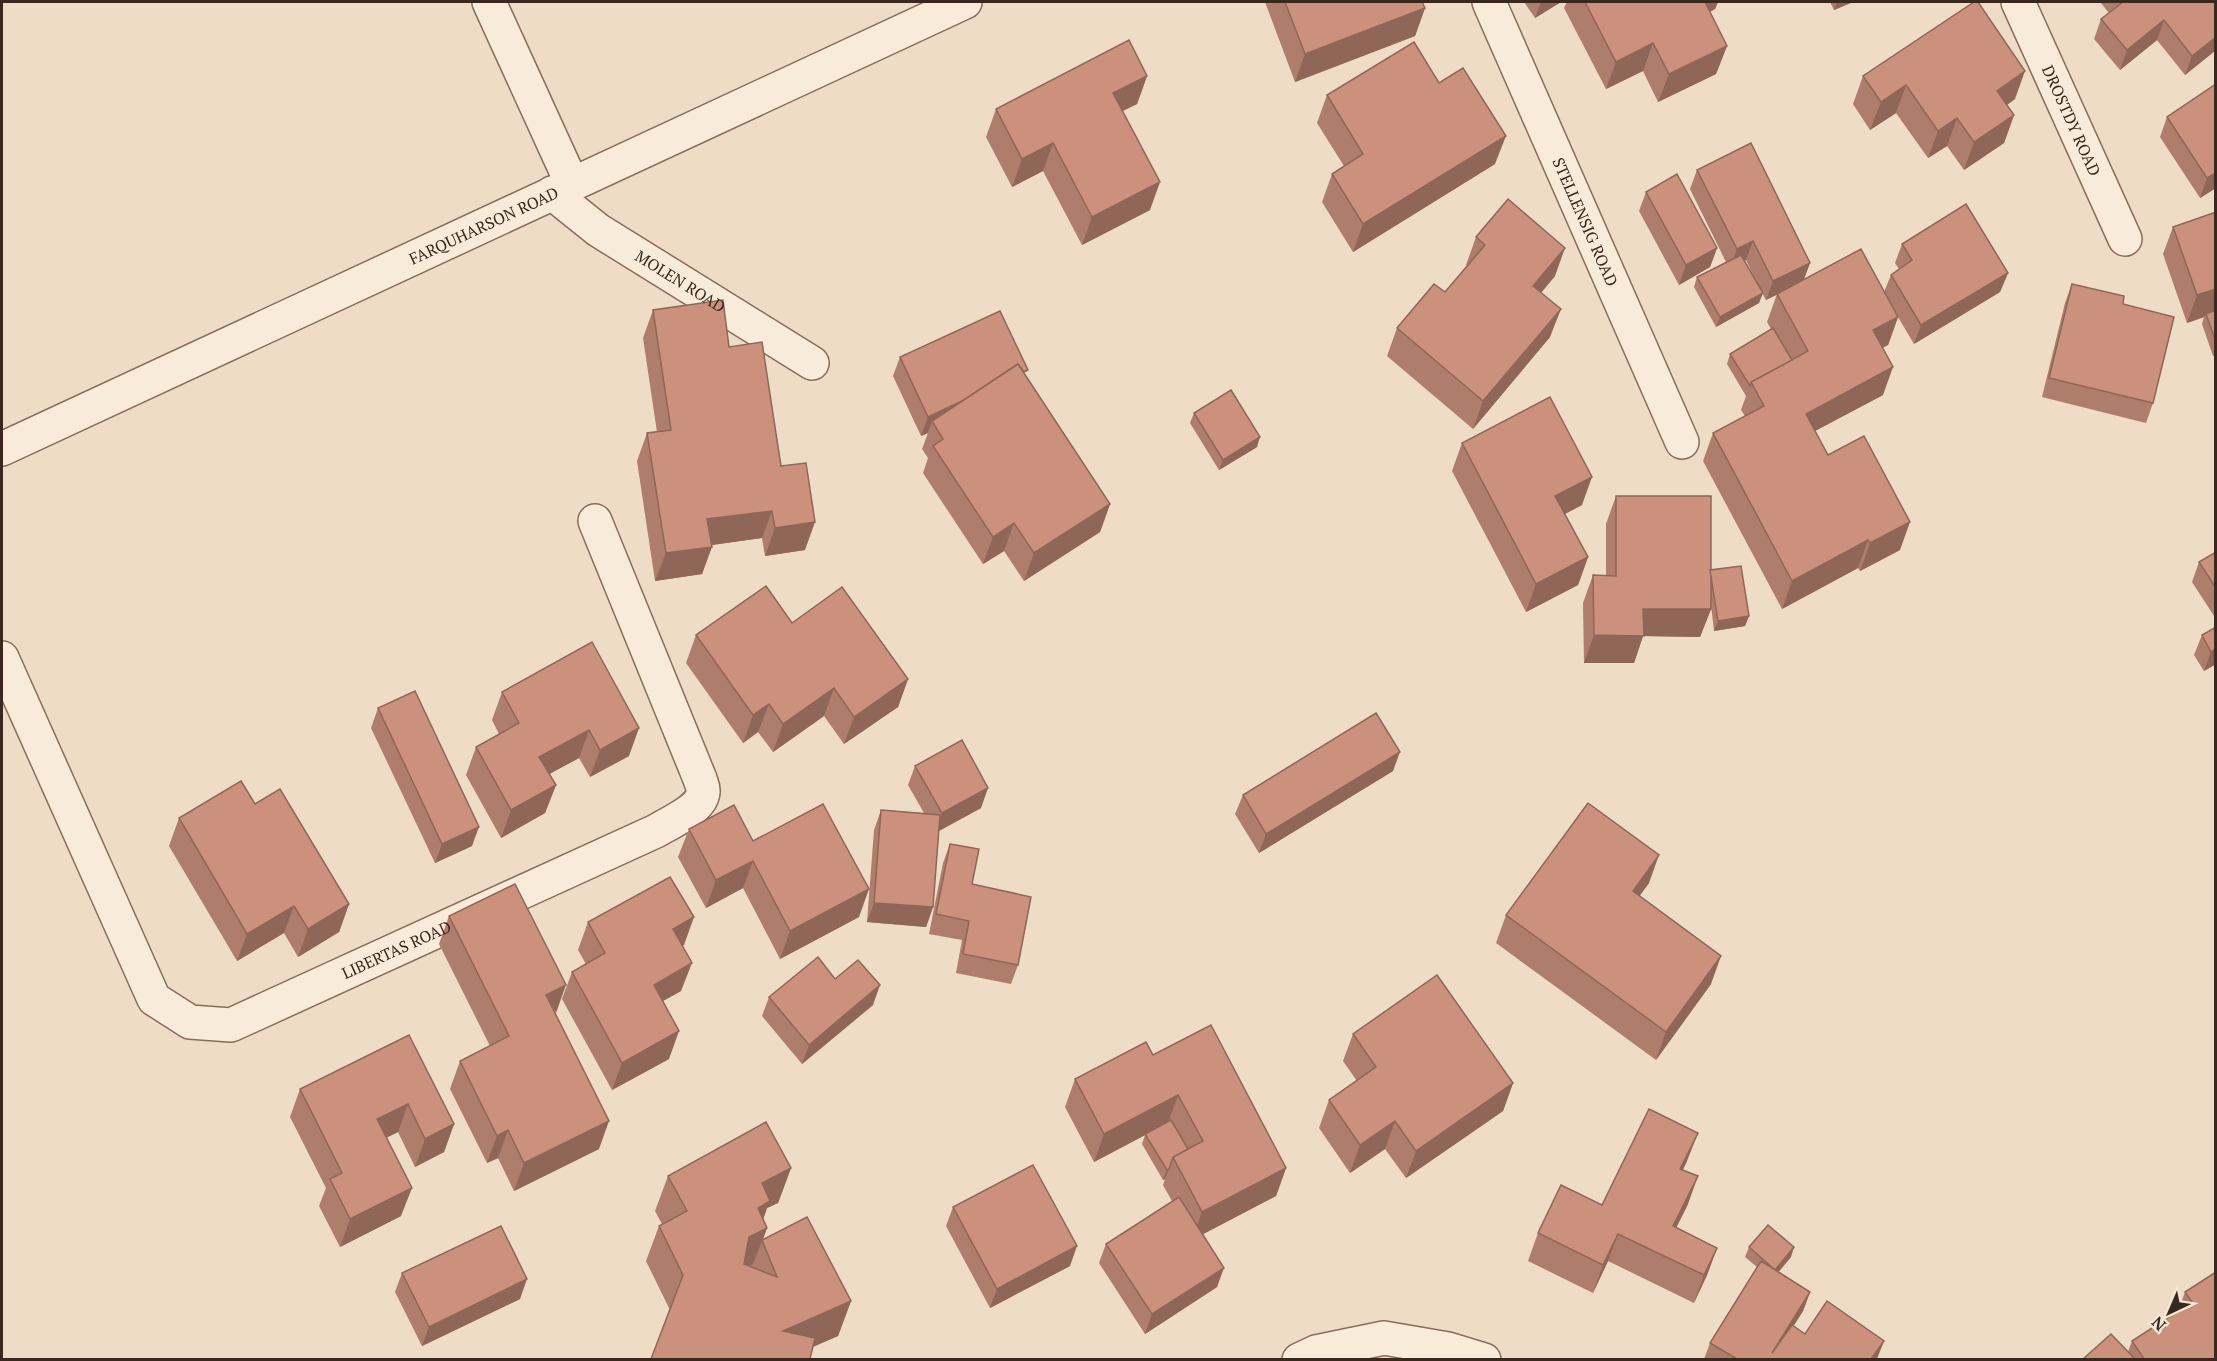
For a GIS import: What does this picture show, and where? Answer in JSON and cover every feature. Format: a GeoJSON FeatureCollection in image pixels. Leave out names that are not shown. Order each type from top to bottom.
{"type":"FeatureCollection","features":[{"type":"Feature","properties":{"kind":"street"},"geometry":{"type":"LineString","coordinates":[[489,2],[562,189]]}},
{"type":"Feature","properties":{"kind":"street","name":"FARQUHARSON ROAD"},"geometry":{"type":"LineString","coordinates":[[2,449],[965,2]]}},
{"type":"Feature","properties":{"kind":"street","name":"STELLENSIG ROAD"},"geometry":{"type":"LineString","coordinates":[[1489,2],[1682,442]]}},
{"type":"Feature","properties":{"kind":"street","name":"DROSTDY ROAD"},"geometry":{"type":"LineString","coordinates":[[2018,2],[2125,239]]}},
{"type":"Feature","properties":{"kind":"street","name":"MOLEN ROAD"},"geometry":{"type":"LineString","coordinates":[[562,189],[598,230],[812,363]]}},
{"type":"Feature","properties":{"kind":"street","name":"LIBERTAS ROAD"},"geometry":{"type":"LineString","coordinates":[[2,658],[154,999],[190,1022],[231,1025],[656,831],[700,802],[704,792],[700,779],[595,521]]}},
{"type":"Feature","properties":{"kind":"street"},"geometry":{"type":"LineString","coordinates":[[1299,1359],[1316,1352],[1384,1338],[1448,1349],[1484,1359]]}},
{"type":"Feature","properties":{"kind":"building"},"geometry":{"type":"Polygon","coordinates":[[[1285,2],[1422,2],[1425,8],[1305,54],[1285,2]]]}},
{"type":"Feature","properties":{"kind":"building"},"geometry":{"type":"Polygon","coordinates":[[[1585,2],[1705,2],[1727,46],[1669,74],[1653,43],[1616,62],[1585,2]]]}},
{"type":"Feature","properties":{"kind":"building"},"geometry":{"type":"Polygon","coordinates":[[[1974,2],[1978,2],[2025,71],[1997,91],[2014,115],[1974,142],[1957,118],[1938,131],[1906,85],[1881,102],[1863,76],[1974,2]]]}},
{"type":"Feature","properties":{"kind":"building"},"geometry":{"type":"Polygon","coordinates":[[[2123,2],[2216,2],[2216,37],[2192,56],[2164,20],[2127,50],[2101,19],[2123,2]]]}},
{"type":"Feature","properties":{"kind":"building"},"geometry":{"type":"Polygon","coordinates":[[[1129,40],[1147,76],[1113,93],[1160,182],[1092,217],[1053,143],[1022,159],[996,109],[1129,40]]]}},
{"type":"Feature","properties":{"kind":"building"},"geometry":{"type":"Polygon","coordinates":[[[1414,42],[1439,83],[1463,68],[1506,136],[1363,224],[1332,174],[1363,154],[1327,95],[1414,42]]]}},
{"type":"Feature","properties":{"kind":"building"},"geometry":{"type":"Polygon","coordinates":[[[2216,84],[2216,173],[2207,178],[2167,117],[2216,84]]]}},
{"type":"Feature","properties":{"kind":"building"},"geometry":{"type":"Polygon","coordinates":[[[1751,143],[1810,263],[1773,281],[1753,241],[1737,249],[1697,170],[1751,143]]]}},
{"type":"Feature","properties":{"kind":"building"},"geometry":{"type":"Polygon","coordinates":[[[1677,174],[1717,248],[1686,265],[1646,192],[1677,174]]]}},
{"type":"Feature","properties":{"kind":"building"},"geometry":{"type":"Polygon","coordinates":[[[1508,199],[1565,248],[1533,286],[1561,309],[1483,401],[1397,328],[1434,284],[1445,292],[1485,245],[1476,237],[1508,199]]]}},
{"type":"Feature","properties":{"kind":"building"},"geometry":{"type":"Polygon","coordinates":[[[1966,204],[2008,273],[1921,325],[1891,275],[1912,260],[1902,244],[1966,204]]]}},
{"type":"Feature","properties":{"kind":"building"},"geometry":{"type":"Polygon","coordinates":[[[2216,212],[2216,289],[2197,295],[2173,227],[2216,212]]]}},
{"type":"Feature","properties":{"kind":"building"},"geometry":{"type":"Polygon","coordinates":[[[1861,249],[1898,317],[1873,330],[1893,367],[1806,414],[1828,455],[1864,436],[1910,522],[1870,543],[1868,540],[1792,581],[1713,433],[1764,406],[1751,382],[1808,351],[1777,294],[1861,249]]]}},
{"type":"Feature","properties":{"kind":"building"},"geometry":{"type":"Polygon","coordinates":[[[1741,255],[1763,293],[1720,317],[1697,277],[1741,255]]]}},
{"type":"Feature","properties":{"kind":"building"},"geometry":{"type":"Polygon","coordinates":[[[2072,284],[2124,296],[2123,304],[2174,317],[2153,403],[2049,378],[2072,284]]]}},
{"type":"Feature","properties":{"kind":"building"},"geometry":{"type":"Polygon","coordinates":[[[723,300],[729,347],[762,342],[781,466],[806,463],[815,522],[775,528],[772,511],[707,519],[712,547],[666,553],[647,433],[671,430],[653,310],[723,300]]]}},
{"type":"Feature","properties":{"kind":"building"},"geometry":{"type":"Polygon","coordinates":[[[2216,310],[2216,342],[2206,314],[2216,310]]]}},
{"type":"Feature","properties":{"kind":"building"},"geometry":{"type":"Polygon","coordinates":[[[1000,311],[1028,370],[1024,372],[1018,364],[964,400],[928,417],[900,357],[1000,311]]]}},
{"type":"Feature","properties":{"kind":"building"},"geometry":{"type":"Polygon","coordinates":[[[1773,328],[1792,360],[1751,382],[1750,386],[1730,354],[1773,328]]]}},
{"type":"Feature","properties":{"kind":"building"},"geometry":{"type":"Polygon","coordinates":[[[1018,364],[1110,504],[1034,553],[1014,523],[993,537],[933,446],[943,439],[932,421],[1018,364]]]}},
{"type":"Feature","properties":{"kind":"building"},"geometry":{"type":"Polygon","coordinates":[[[1231,390],[1260,437],[1223,460],[1194,413],[1231,390]]]}},
{"type":"Feature","properties":{"kind":"building"},"geometry":{"type":"Polygon","coordinates":[[[1550,397],[1592,477],[1555,496],[1588,557],[1536,584],[1462,443],[1550,397]]]}},
{"type":"Feature","properties":{"kind":"building"},"geometry":{"type":"Polygon","coordinates":[[[1616,496],[1711,496],[1711,609],[1643,609],[1644,636],[1594,635],[1593,575],[1616,576],[1616,496]]]}},
{"type":"Feature","properties":{"kind":"building"},"geometry":{"type":"Polygon","coordinates":[[[2216,552],[2216,588],[2199,562],[2216,552]]]}},
{"type":"Feature","properties":{"kind":"building"},"geometry":{"type":"Polygon","coordinates":[[[1741,566],[1749,616],[1718,621],[1710,570],[1741,566]]]}},
{"type":"Feature","properties":{"kind":"building"},"geometry":{"type":"Polygon","coordinates":[[[766,586],[792,623],[842,587],[908,679],[854,717],[834,688],[783,724],[769,704],[753,715],[696,635],[766,586]]]}},
{"type":"Feature","properties":{"kind":"building"},"geometry":{"type":"Polygon","coordinates":[[[2216,627],[2216,649],[2211,652],[2202,635],[2216,627]]]}},
{"type":"Feature","properties":{"kind":"building"},"geometry":{"type":"Polygon","coordinates":[[[592,642],[639,728],[600,750],[589,730],[539,757],[556,785],[511,810],[476,747],[519,723],[502,692],[592,642]]]}},
{"type":"Feature","properties":{"kind":"building"},"geometry":{"type":"Polygon","coordinates":[[[415,691],[479,827],[442,844],[378,708],[415,691]]]}},
{"type":"Feature","properties":{"kind":"building"},"geometry":{"type":"Polygon","coordinates":[[[1376,713],[1400,752],[1266,834],[1243,795],[1376,713]]]}},
{"type":"Feature","properties":{"kind":"building"},"geometry":{"type":"Polygon","coordinates":[[[962,740],[988,788],[942,813],[915,766],[962,740]]]}},
{"type":"Feature","properties":{"kind":"building"},"geometry":{"type":"Polygon","coordinates":[[[241,781],[255,804],[280,789],[349,904],[308,929],[294,906],[247,934],[179,818],[241,781]]]}},
{"type":"Feature","properties":{"kind":"building"},"geometry":{"type":"Polygon","coordinates":[[[1588,803],[1659,855],[1633,891],[1721,956],[1666,1032],[1506,915],[1588,803]]]}},
{"type":"Feature","properties":{"kind":"building"},"geometry":{"type":"Polygon","coordinates":[[[823,804],[869,889],[790,931],[753,861],[716,880],[689,829],[734,805],[753,841],[823,804]]]}},
{"type":"Feature","properties":{"kind":"building"},"geometry":{"type":"Polygon","coordinates":[[[881,810],[940,815],[933,907],[874,903],[881,810]]]}},
{"type":"Feature","properties":{"kind":"building"},"geometry":{"type":"Polygon","coordinates":[[[950,844],[979,849],[972,884],[1031,897],[1018,965],[963,954],[969,921],[936,914],[950,844]]]}},
{"type":"Feature","properties":{"kind":"building"},"geometry":{"type":"Polygon","coordinates":[[[670,877],[694,917],[673,929],[692,963],[654,985],[679,1031],[622,1063],[572,972],[605,953],[588,922],[670,877]]]}},
{"type":"Feature","properties":{"kind":"building"},"geometry":{"type":"Polygon","coordinates":[[[515,884],[566,985],[546,995],[609,1121],[524,1163],[508,1130],[497,1136],[460,1061],[509,1036],[449,916],[515,884]]]}},
{"type":"Feature","properties":{"kind":"building"},"geometry":{"type":"Polygon","coordinates":[[[818,957],[835,979],[858,960],[880,985],[809,1045],[769,997],[818,957]]]}},
{"type":"Feature","properties":{"kind":"building"},"geometry":{"type":"Polygon","coordinates":[[[1437,975],[1513,1083],[1416,1151],[1395,1121],[1360,1145],[1329,1100],[1376,1067],[1353,1034],[1437,975]]]}},
{"type":"Feature","properties":{"kind":"building"},"geometry":{"type":"Polygon","coordinates":[[[1211,1025],[1286,1168],[1202,1212],[1173,1157],[1203,1141],[1178,1095],[1104,1134],[1075,1079],[1146,1042],[1153,1055],[1211,1025]]]}},
{"type":"Feature","properties":{"kind":"building"},"geometry":{"type":"Polygon","coordinates":[[[409,1035],[454,1124],[425,1139],[408,1104],[377,1119],[412,1188],[350,1219],[330,1179],[342,1173],[300,1089],[409,1035]]]}},
{"type":"Feature","properties":{"kind":"building"},"geometry":{"type":"Polygon","coordinates":[[[1649,1109],[1698,1133],[1680,1169],[1698,1176],[1673,1226],[1717,1248],[1704,1275],[1618,1234],[1603,1265],[1538,1233],[1561,1185],[1602,1205],[1649,1109]]]}},
{"type":"Feature","properties":{"kind":"building"},"geometry":{"type":"Polygon","coordinates":[[[1171,1120],[1188,1149],[1173,1157],[1167,1170],[1145,1134],[1171,1120]]]}},
{"type":"Feature","properties":{"kind":"building"},"geometry":{"type":"Polygon","coordinates":[[[766,1122],[791,1168],[762,1183],[770,1201],[758,1208],[767,1228],[749,1237],[744,1264],[777,1277],[762,1240],[807,1217],[851,1301],[783,1331],[815,1338],[810,1359],[651,1359],[683,1275],[659,1226],[687,1211],[668,1176],[766,1122]]]}},
{"type":"Feature","properties":{"kind":"building"},"geometry":{"type":"Polygon","coordinates":[[[1033,1165],[1077,1246],[997,1289],[953,1207],[1033,1165]]]}},
{"type":"Feature","properties":{"kind":"building"},"geometry":{"type":"Polygon","coordinates":[[[1179,1197],[1224,1268],[1152,1314],[1106,1244],[1179,1197]]]}},
{"type":"Feature","properties":{"kind":"building"},"geometry":{"type":"Polygon","coordinates":[[[1768,1225],[1794,1247],[1775,1270],[1749,1247],[1768,1225]]]}},
{"type":"Feature","properties":{"kind":"building"},"geometry":{"type":"Polygon","coordinates":[[[501,1226],[527,1279],[429,1327],[402,1273],[501,1226]]]}},
{"type":"Feature","properties":{"kind":"building"},"geometry":{"type":"Polygon","coordinates":[[[1761,1261],[1810,1292],[1772,1353],[1792,1325],[1805,1334],[1827,1301],[1884,1341],[1871,1359],[1737,1359],[1710,1343],[1761,1261]]]}},
{"type":"Feature","properties":{"kind":"building"},"geometry":{"type":"Polygon","coordinates":[[[2216,1272],[2216,1359],[2144,1359],[2132,1341],[2192,1302],[2185,1292],[2216,1272]]]}},
{"type":"Feature","properties":{"kind":"building"},"geometry":{"type":"Polygon","coordinates":[[[2111,1334],[2135,1359],[2083,1359],[2111,1334]]]}}]}
